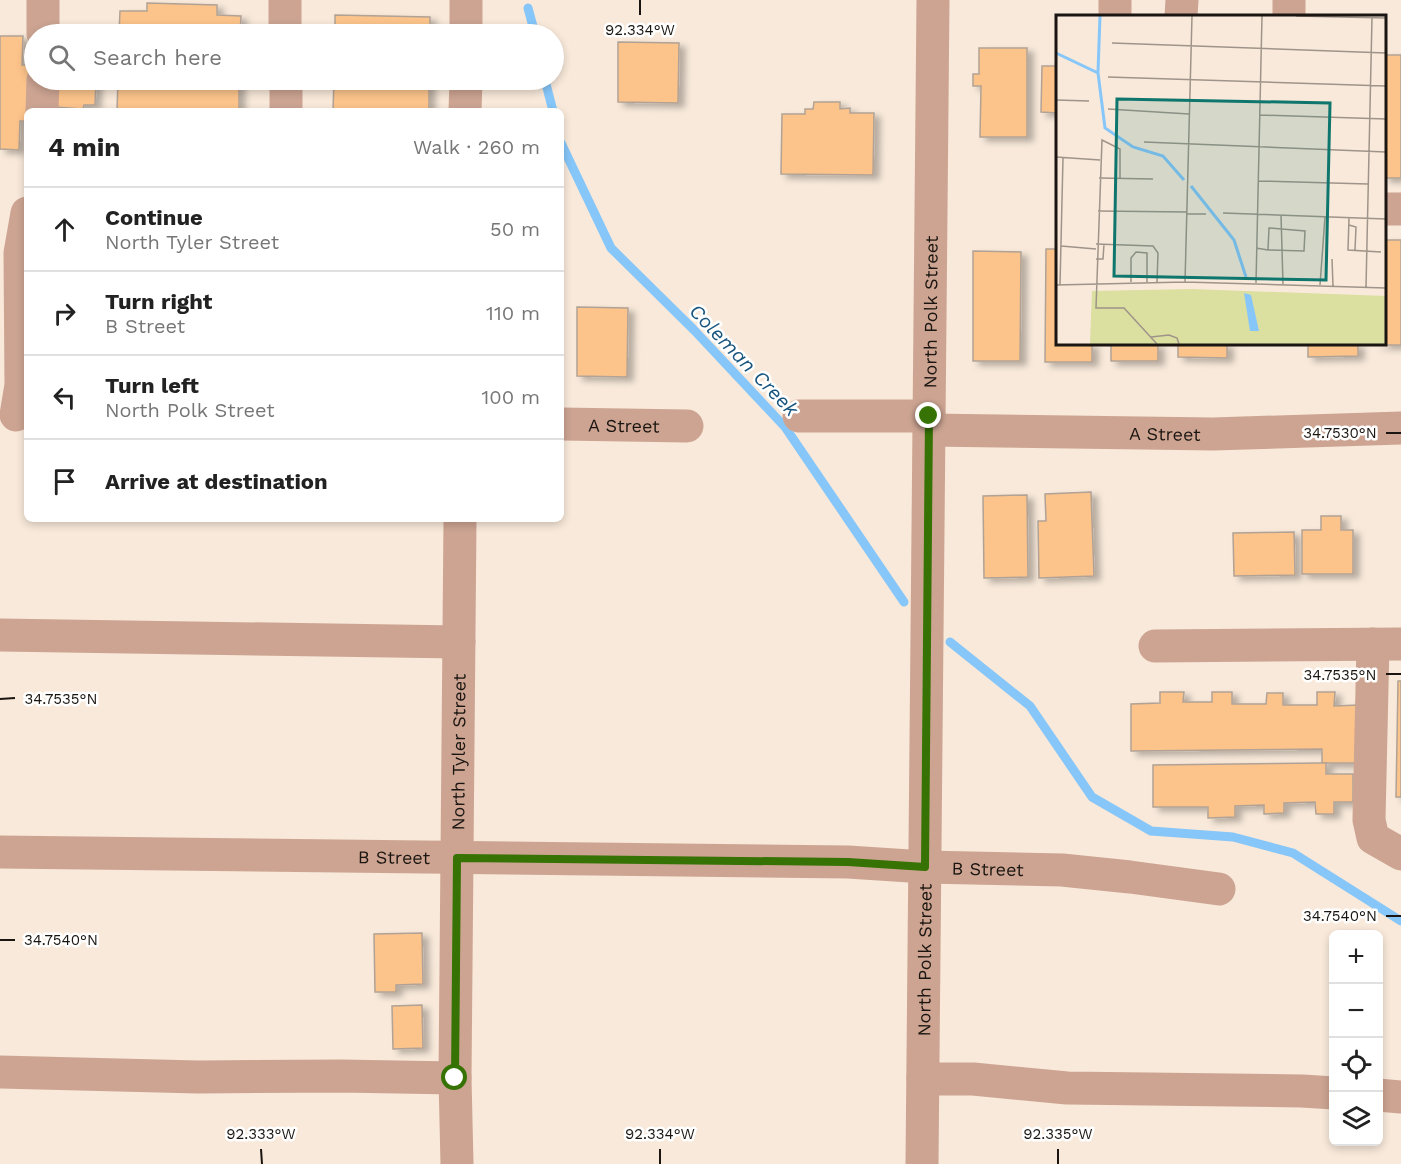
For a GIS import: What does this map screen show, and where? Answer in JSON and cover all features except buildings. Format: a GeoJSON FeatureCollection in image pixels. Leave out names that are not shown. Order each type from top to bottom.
{"type":"FeatureCollection","features":[{"type":"Feature","properties":{"kind":"street"},"geometry":{"type":"LineString","coordinates":[[43,0],[43,24]]}},
{"type":"Feature","properties":{"kind":"street"},"geometry":{"type":"LineString","coordinates":[[285,0],[285,24]]}},
{"type":"Feature","properties":{"kind":"street"},"geometry":{"type":"LineString","coordinates":[[466,0],[466,24]]}},
{"type":"Feature","properties":{"kind":"street","name":"North Polk Street"},"geometry":{"type":"LineString","coordinates":[[922,1164],[933,0]]}},
{"type":"Feature","properties":{"kind":"street"},"geometry":{"type":"LineString","coordinates":[[1181,15],[1182,0]]}},
{"type":"Feature","properties":{"kind":"street"},"geometry":{"type":"LineString","coordinates":[[42,108],[43,90]]}},
{"type":"Feature","properties":{"kind":"street"},"geometry":{"type":"LineString","coordinates":[[286,90],[286,108]]}},
{"type":"Feature","properties":{"kind":"street"},"geometry":{"type":"LineString","coordinates":[[465,90],[465,108]]}},
{"type":"Feature","properties":{"kind":"street"},"geometry":{"type":"LineString","coordinates":[[14,415],[21,385],[20,253],[24,230]]}},
{"type":"Feature","properties":{"kind":"street","name":"A Street"},"geometry":{"type":"LineString","coordinates":[[799,416],[1213,434],[1401,428]]}},
{"type":"Feature","properties":{"kind":"street","name":"A Street"},"geometry":{"type":"LineString","coordinates":[[564,424],[687,426]]}},
{"type":"Feature","properties":{"kind":"street","name":"North Tyler Street"},"geometry":{"type":"LineString","coordinates":[[457,1164],[455,1078],[460,522]]}},
{"type":"Feature","properties":{"kind":"street"},"geometry":{"type":"LineString","coordinates":[[0,635],[459,642]]}},
{"type":"Feature","properties":{"kind":"street"},"geometry":{"type":"LineString","coordinates":[[1155,646],[1387,644],[1369,820],[1373,838],[1401,854]]}},
{"type":"Feature","properties":{"kind":"street","name":"B Street"},"geometry":{"type":"LineString","coordinates":[[0,852],[848,862],[925,867],[1062,870],[1219,889]]}},
{"type":"Feature","properties":{"kind":"street"},"geometry":{"type":"LineString","coordinates":[[0,1072],[198,1077],[455,1078]]}},
{"type":"Feature","properties":{"kind":"street"},"geometry":{"type":"LineString","coordinates":[[923,1077],[973,1079],[1067,1088],[1329,1093]]}},
{"type":"Feature","properties":{"kind":"street"},"geometry":{"type":"LineString","coordinates":[[1383,1095],[1401,1097]]}},
{"type":"Feature","properties":{"kind":"waterway","name":"Coleman Creek"},"geometry":{"type":"LineString","coordinates":[[528,8],[532,24]]}},
{"type":"Feature","properties":{"kind":"waterway","name":"Coleman Creek"},"geometry":{"type":"LineString","coordinates":[[548,90],[552,108]]}},
{"type":"Feature","properties":{"kind":"waterway","name":"Coleman Creek"},"geometry":{"type":"LineString","coordinates":[[564,149],[611,248],[694,330],[785,427],[904,602]]}},
{"type":"Feature","properties":{"kind":"waterway","name":"Coleman Creek"},"geometry":{"type":"LineString","coordinates":[[950,642],[1030,706],[1092,797],[1151,831],[1233,837],[1293,853],[1401,921]]}},
{"type":"Feature","properties":{"kind":"route"},"geometry":{"type":"LineString","coordinates":[[455,1078],[457,858],[848,862],[925,867],[929,416]]}}]}
